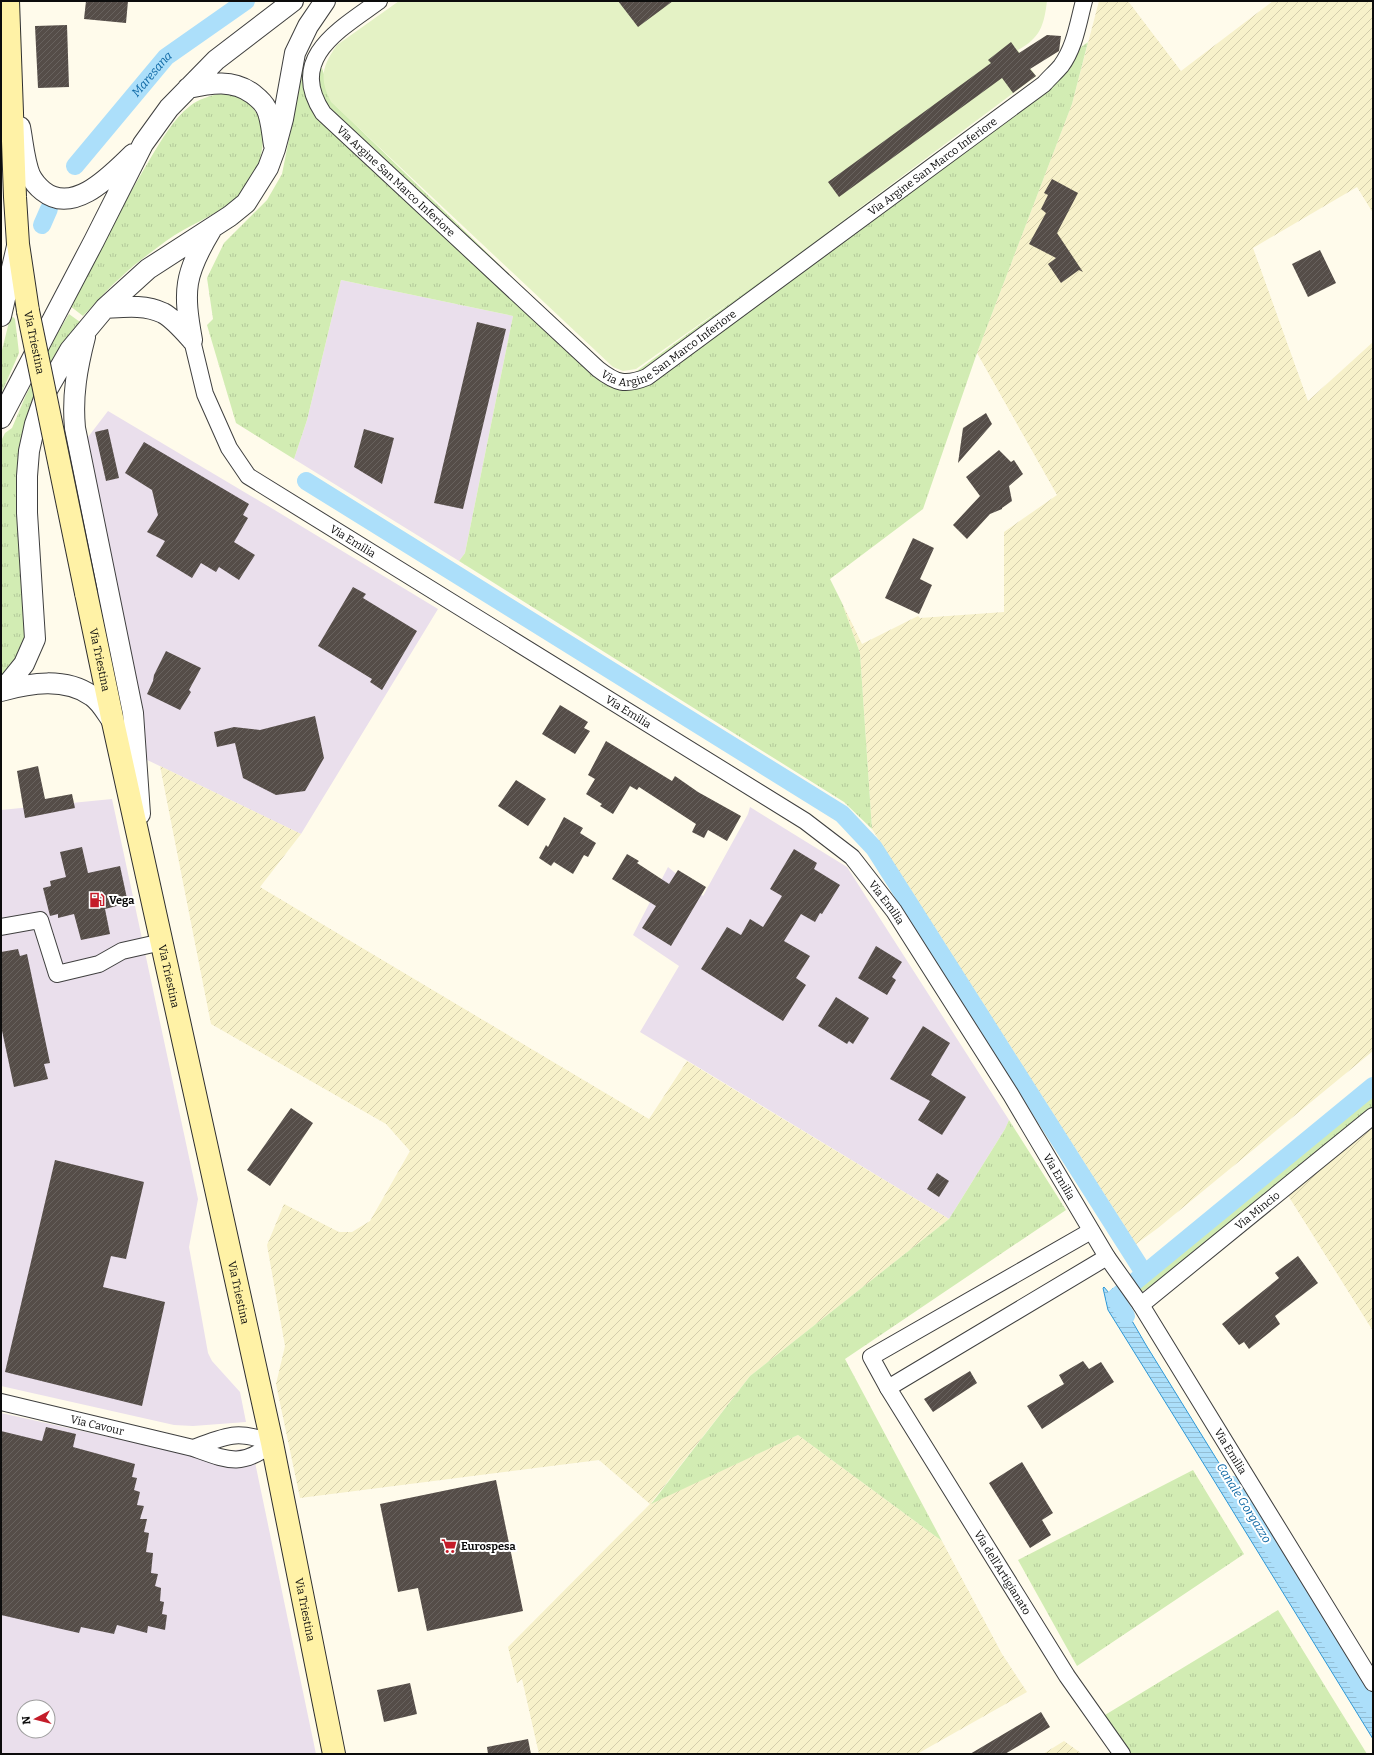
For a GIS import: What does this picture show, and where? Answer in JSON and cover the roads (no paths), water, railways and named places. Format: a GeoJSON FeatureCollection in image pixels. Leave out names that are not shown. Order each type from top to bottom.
{"type":"FeatureCollection","features":[{"type":"Feature","properties":{"kind":"main road","name":"Via Triestina"},"geometry":{"type":"LineString","coordinates":[[8,1],[18,244],[28,311],[113,722],[272,1443],[334,1754]]}},
{"type":"Feature","properties":{"kind":"street"},"geometry":{"type":"LineString","coordinates":[[1,418],[143,144],[169,108],[216,60],[293,1]]}},
{"type":"Feature","properties":{"kind":"street"},"geometry":{"type":"LineString","coordinates":[[1,690],[24,664],[35,639],[27,513],[27,476],[29,451],[35,424],[47,390],[70,350],[105,308],[148,269],[230,216],[246,203],[268,168],[275,149],[283,119],[295,53],[308,26],[325,1]]}},
{"type":"Feature","properties":{"kind":"street","name":"Via Argine San Marco Inferiore"},"geometry":{"type":"LineString","coordinates":[[379,1],[335,34],[321,49],[312,67],[311,86],[317,103],[324,114],[598,369],[610,378],[622,383],[636,382],[647,377],[1044,84],[1061,66],[1074,43],[1084,1]]}},
{"type":"Feature","properties":{"kind":"street"},"geometry":{"type":"LineString","coordinates":[[11,82],[30,176],[39,188],[49,196],[63,200],[78,196],[101,184],[143,144]]}},
{"type":"Feature","properties":{"kind":"street"},"geometry":{"type":"LineString","coordinates":[[188,88],[221,82],[245,88],[266,108],[275,149]]}},
{"type":"Feature","properties":{"kind":"street"},"geometry":{"type":"LineString","coordinates":[[192,340],[187,308],[189,274],[198,251],[212,228]]}},
{"type":"Feature","properties":{"kind":"street"},"geometry":{"type":"LineString","coordinates":[[1,316],[18,244]]}},
{"type":"Feature","properties":{"kind":"street"},"geometry":{"type":"LineString","coordinates":[[105,308],[141,307],[163,313],[178,325],[192,340]]}},
{"type":"Feature","properties":{"kind":"street"},"geometry":{"type":"LineString","coordinates":[[88,329],[75,379],[73,410],[75,428],[133,713],[144,863]]}},
{"type":"Feature","properties":{"kind":"street","name":"Via Emilia"},"geometry":{"type":"LineString","coordinates":[[192,340],[205,394],[229,448],[248,476],[805,821],[852,857],[894,911],[1010,1095],[1107,1257],[1141,1305],[1373,1683]]}},
{"type":"Feature","properties":{"kind":"street"},"geometry":{"type":"LineString","coordinates":[[1,690],[43,683],[68,685],[92,696],[113,722]]}},
{"type":"Feature","properties":{"kind":"street"},"geometry":{"type":"LineString","coordinates":[[1,927],[40,920],[57,974],[99,964],[122,951],[162,942]]}},
{"type":"Feature","properties":{"kind":"street","name":"Via Mincio"},"geometry":{"type":"LineString","coordinates":[[1141,1305],[1373,1116]]}},
{"type":"Feature","properties":{"kind":"street","name":"Via dell'Artigianato"},"geometry":{"type":"LineString","coordinates":[[1091,1231],[871,1357],[888,1388],[1068,1676],[1122,1754]]}},
{"type":"Feature","properties":{"kind":"street"},"geometry":{"type":"LineString","coordinates":[[888,1388],[1107,1257]]}},
{"type":"Feature","properties":{"kind":"street","name":"Via Cavour"},"geometry":{"type":"LineString","coordinates":[[1,1402],[193,1448],[220,1458],[245,1460],[260,1452],[272,1443]]}},
{"type":"Feature","properties":{"kind":"street"},"geometry":{"type":"LineString","coordinates":[[193,1448],[219,1438],[239,1434],[254,1436],[272,1443]]}},
{"type":"Feature","properties":{"kind":"water"},"geometry":{"type":"Polygon","coordinates":[[[1104,1287],[1109,1293],[1113,1288],[1146,1345],[1373,1712],[1373,1739],[1108,1310],[1104,1287]]]}},
{"type":"Feature","properties":{"kind":"waterway","name":"Maresana"},"geometry":{"type":"LineString","coordinates":[[75,166],[166,57],[246,1]]}},
{"type":"Feature","properties":{"kind":"waterway","name":"Maresana"},"geometry":{"type":"LineString","coordinates":[[42,225],[49,209]]}},
{"type":"Feature","properties":{"kind":"waterway"},"geometry":{"type":"LineString","coordinates":[[306,481],[842,814],[874,848],[1144,1273]]}},
{"type":"Feature","properties":{"kind":"waterway"},"geometry":{"type":"LineString","coordinates":[[1126,1316],[1115,1298],[1373,1086]]}},
{"type":"Feature","properties":{"kind":"waterway","name":"Canale Gorgazzo"},"geometry":{"type":"LineString","coordinates":[[1233,1485],[1373,1707]]}},
{"type":"Feature","properties":{"kind":"place","name":"Vega"},"geometry":{"type":"Point","coordinates":[97,900]}},
{"type":"Feature","properties":{"kind":"place","name":"Eurospesa"},"geometry":{"type":"Point","coordinates":[449,1546]}}]}
